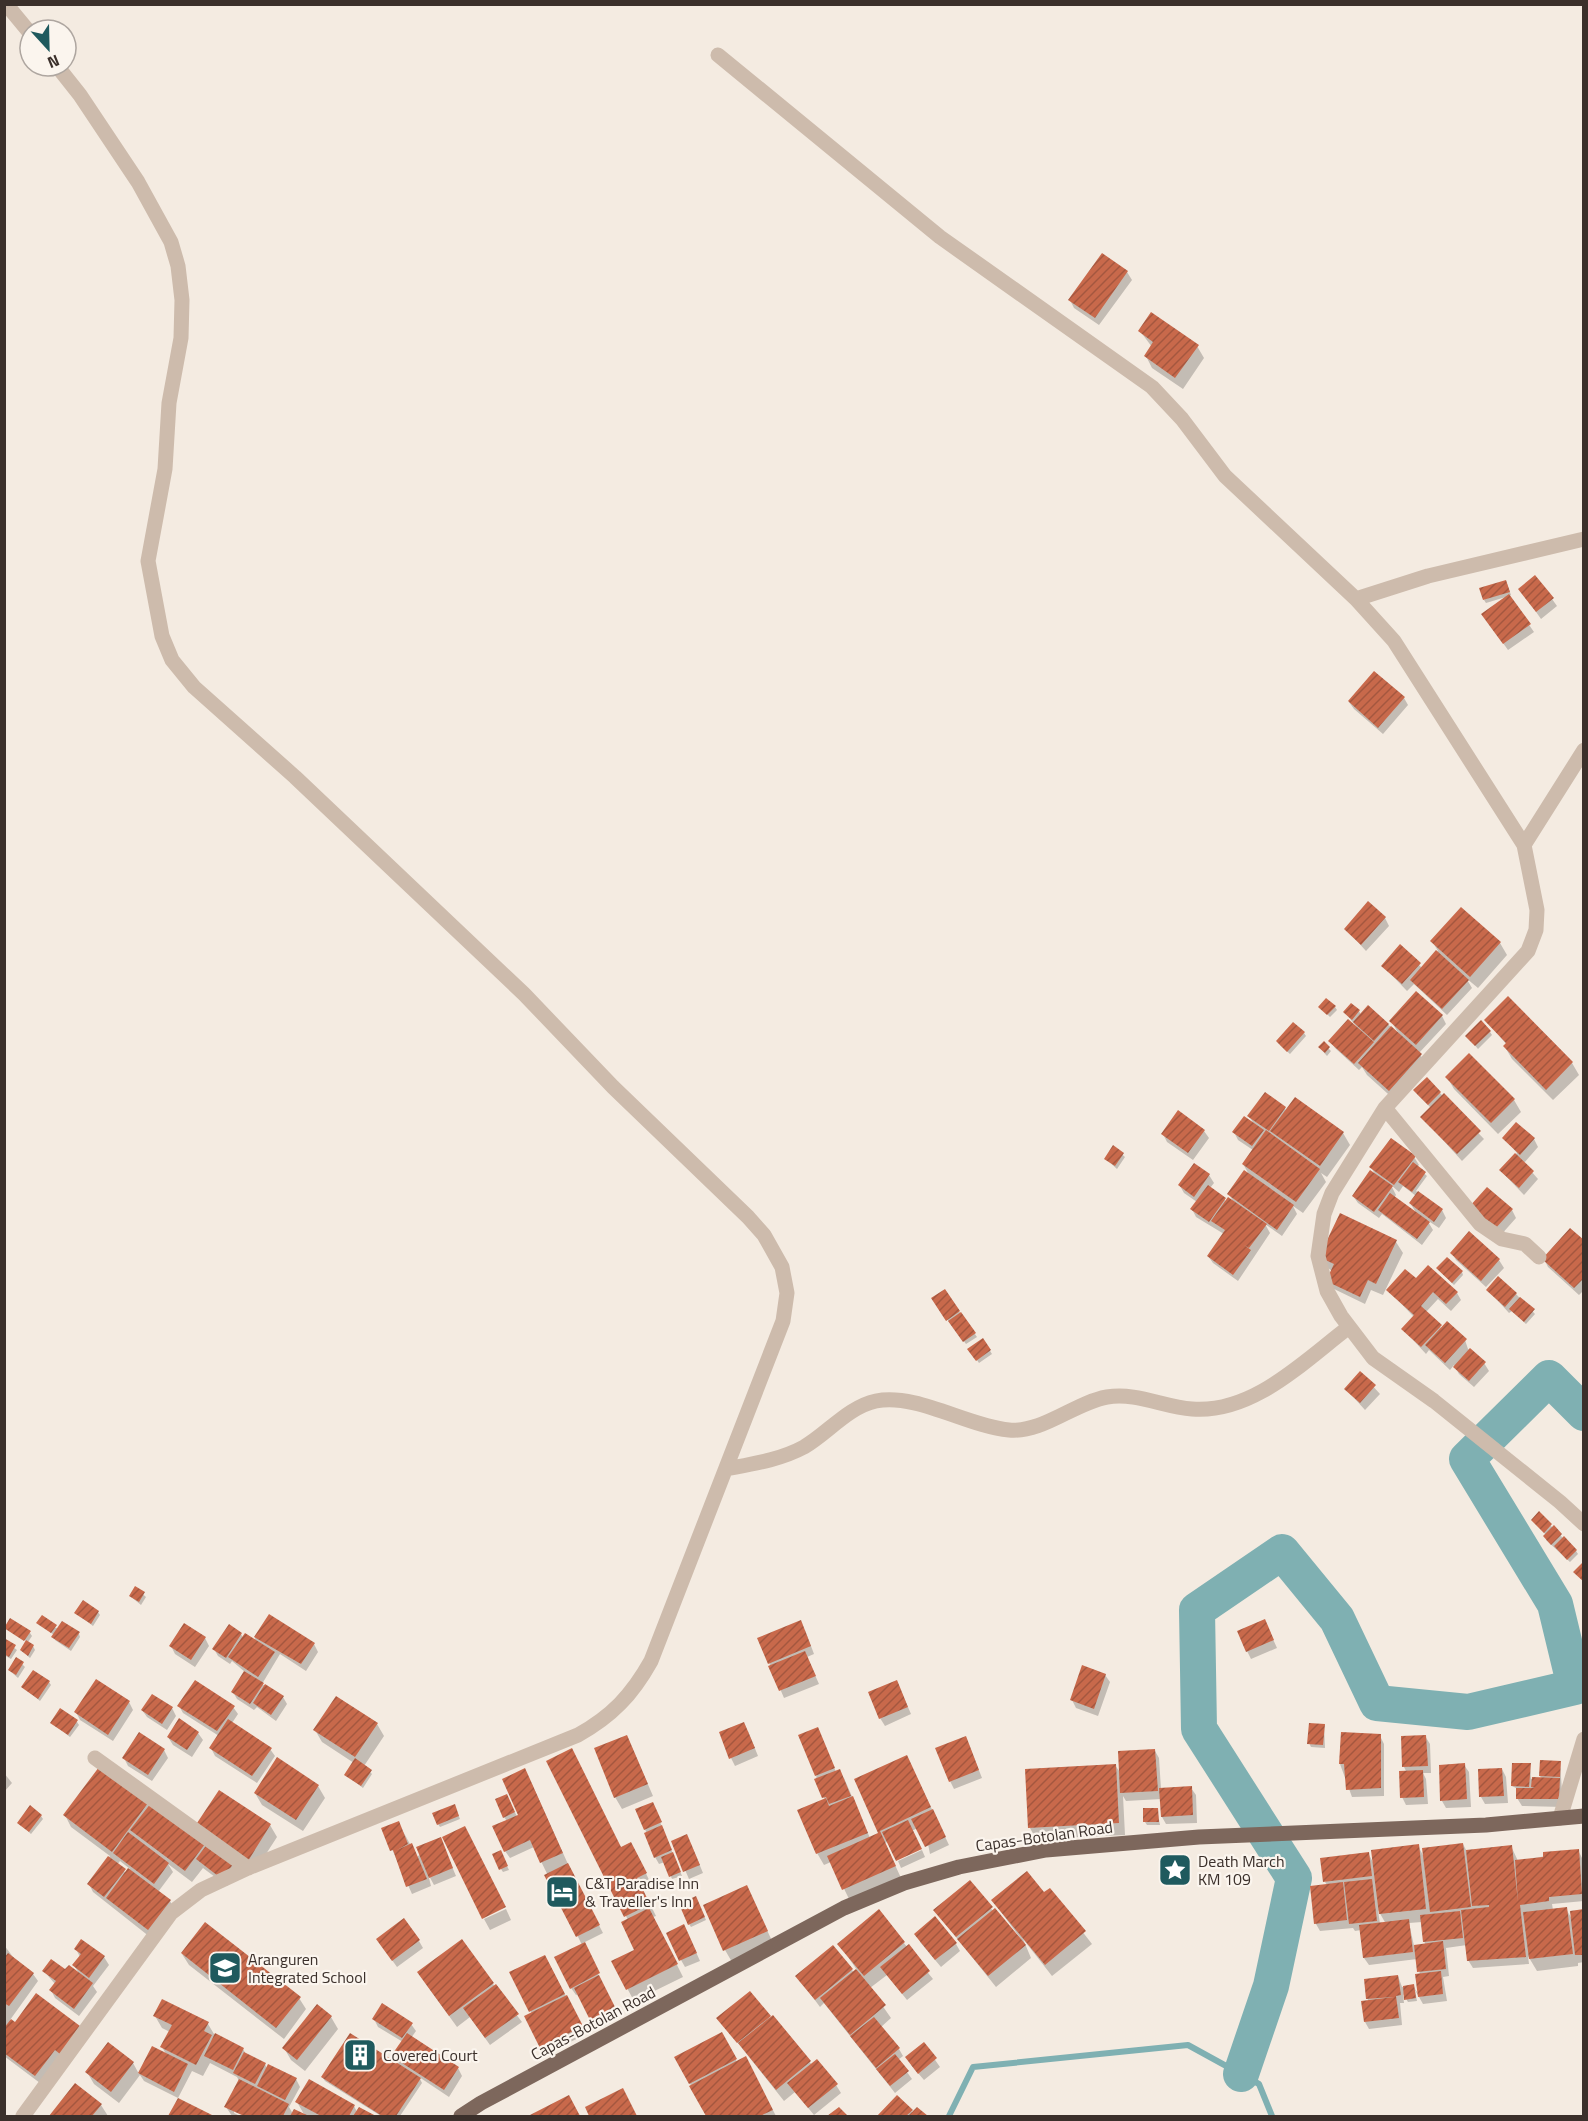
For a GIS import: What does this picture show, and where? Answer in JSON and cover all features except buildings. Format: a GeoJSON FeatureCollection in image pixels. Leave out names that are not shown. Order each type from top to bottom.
{"type":"FeatureCollection","features":[{"type":"Feature","properties":{"kind":"main road","name":"Capas-Botolan Road"},"geometry":{"type":"LineString","coordinates":[[460,2116],[800,1931],[904,1883],[1001,1857],[1199,1837],[1486,1825],[1584,1816]]}},
{"type":"Feature","properties":{"kind":"street"},"geometry":{"type":"LineString","coordinates":[[6,4],[18,18]]}},
{"type":"Feature","properties":{"kind":"street"},"geometry":{"type":"LineString","coordinates":[[718,55],[940,237],[1152,387],[1182,418],[1225,476],[1356,598],[1394,641],[1524,845],[1536,910],[1536,930],[1528,951],[1384,1108],[1332,1193],[1318,1238],[1318,1256],[1328,1291],[1349,1327],[1373,1358],[1447,1412],[1560,1502],[1584,1524]]}},
{"type":"Feature","properties":{"kind":"street"},"geometry":{"type":"LineString","coordinates":[[23,2116],[171,1913],[201,1890],[248,1868],[578,1735],[610,1715],[630,1695],[651,1661],[783,1321],[786,1305],[784,1275],[764,1235],[715,1182],[613,1087],[516,986],[295,777],[181,673],[164,644],[148,561],[165,469],[169,403],[181,338],[182,300],[178,266],[171,242],[150,203],[67,78]]}},
{"type":"Feature","properties":{"kind":"street"},"geometry":{"type":"LineString","coordinates":[[1356,598],[1428,576],[1584,538]]}},
{"type":"Feature","properties":{"kind":"street"},"geometry":{"type":"LineString","coordinates":[[1524,845],[1579,766],[1584,750]]}},
{"type":"Feature","properties":{"kind":"street"},"geometry":{"type":"LineString","coordinates":[[1384,1108],[1479,1224],[1502,1239],[1525,1244],[1539,1257]]}},
{"type":"Feature","properties":{"kind":"street"},"geometry":{"type":"LineString","coordinates":[[726,1469],[767,1461],[798,1450],[828,1432],[850,1413],[876,1401],[901,1401],[969,1422],[1017,1430],[1110,1397],[1133,1397],[1192,1409],[1225,1406],[1262,1392],[1349,1327]]}},
{"type":"Feature","properties":{"kind":"street"},"geometry":{"type":"LineString","coordinates":[[1560,1818],[1584,1739]]}},
{"type":"Feature","properties":{"kind":"street"},"geometry":{"type":"LineString","coordinates":[[95,1758],[248,1868]]}},
{"type":"Feature","properties":{"kind":"waterway"},"geometry":{"type":"LineString","coordinates":[[1241,2074],[1271,1986],[1294,1878],[1199,1729],[1197,1610],[1282,1552],[1337,1619],[1377,1703],[1468,1712],[1575,1687],[1555,1604],[1467,1459],[1549,1378],[1584,1413]]}},
{"type":"Feature","properties":{"kind":"waterway"},"geometry":{"type":"LineString","coordinates":[[949,2116],[973,2067],[1188,2045],[1259,2084],[1272,2116]]}},
{"type":"Feature","properties":{"kind":"place","name":"Death March KM 109"},"geometry":{"type":"Point","coordinates":[1175,1870]}},
{"type":"Feature","properties":{"kind":"place","name":"C&T Paradise Inn & Traveller's Inn"},"geometry":{"type":"Point","coordinates":[562,1892]}},
{"type":"Feature","properties":{"kind":"place","name":"Aranguren Integrated School"},"geometry":{"type":"Point","coordinates":[225,1968]}},
{"type":"Feature","properties":{"kind":"place","name":"Covered Court"},"geometry":{"type":"Point","coordinates":[360,2055]}}]}
